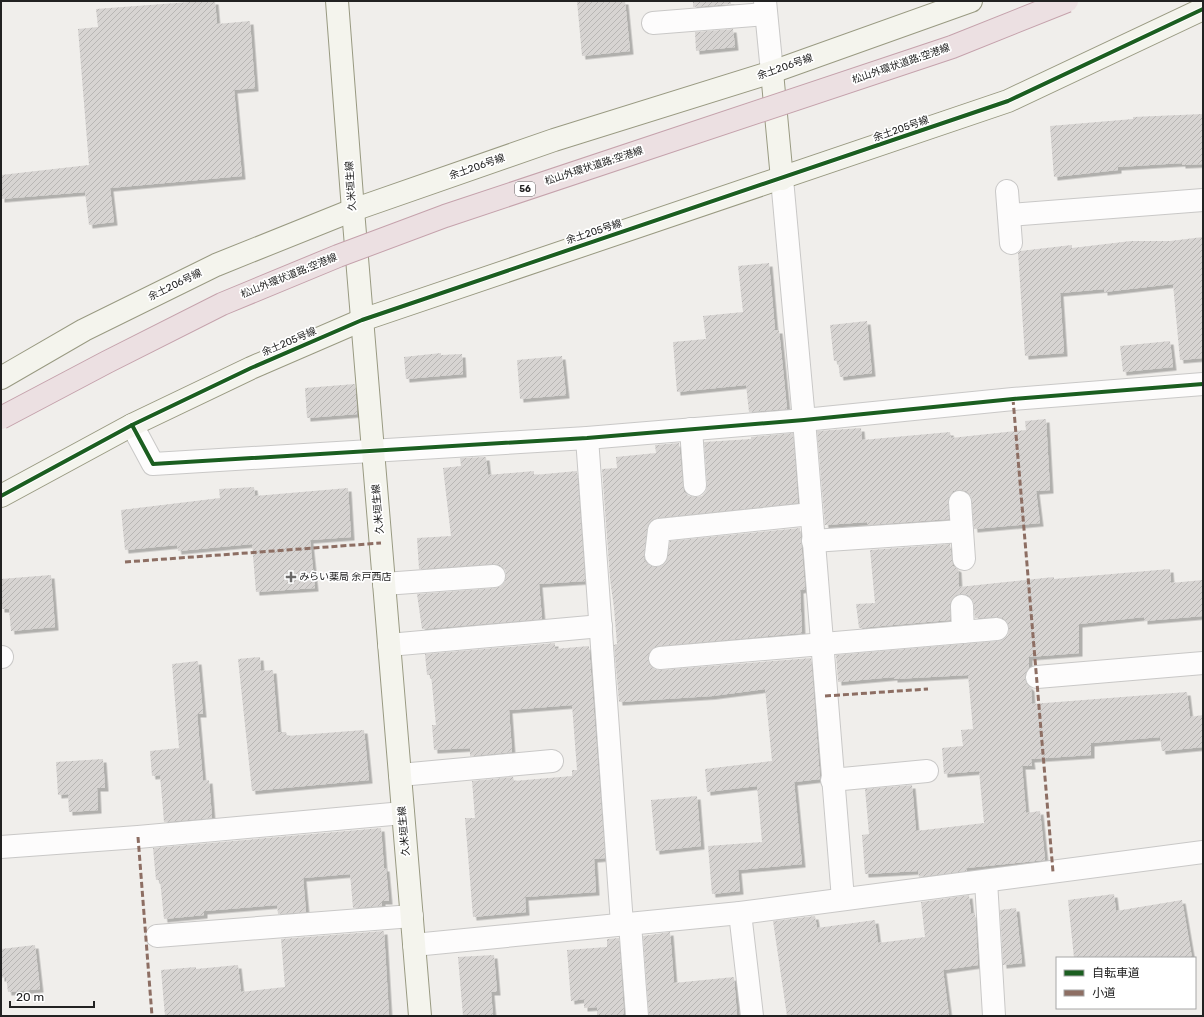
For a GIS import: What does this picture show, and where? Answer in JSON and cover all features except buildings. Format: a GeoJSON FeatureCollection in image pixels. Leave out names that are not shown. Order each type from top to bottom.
{"type":"FeatureCollection","features":[{"type":"Feature","properties":{"kind":"highway","name":"松山外環状道路;空港線"},"geometry":{"type":"LineString","coordinates":[[1,418],[222,304],[338,256],[445,216],[952,47],[1067,1]]}},
{"type":"Feature","properties":{"kind":"street","name":"久米垣生線"},"geometry":{"type":"LineString","coordinates":[[337,1],[420,1016]]}},
{"type":"Feature","properties":{"kind":"street","name":"余土206号線"},"geometry":{"type":"LineString","coordinates":[[1,378],[84,330],[216,265],[353,210],[554,140],[772,72],[972,1]]}},
{"type":"Feature","properties":{"kind":"street"},"geometry":{"type":"LineString","coordinates":[[653,22],[766,8],[804,420],[820,643],[843,900]]}},
{"type":"Feature","properties":{"kind":"street","name":"余土205号線"},"geometry":{"type":"LineString","coordinates":[[1,496],[132,425],[251,368],[362,320],[782,179],[1008,100],[1203,9]]}},
{"type":"Feature","properties":{"kind":"street"},"geometry":{"type":"LineString","coordinates":[[1007,191],[1011,243]]}},
{"type":"Feature","properties":{"kind":"street"},"geometry":{"type":"LineString","coordinates":[[1009,215],[1203,200]]}},
{"type":"Feature","properties":{"kind":"street"},"geometry":{"type":"LineString","coordinates":[[132,425],[153,464],[587,438],[804,420],[1013,399],[1203,384]]}},
{"type":"Feature","properties":{"kind":"street"},"geometry":{"type":"LineString","coordinates":[[691,429],[695,485]]}},
{"type":"Feature","properties":{"kind":"street"},"geometry":{"type":"LineString","coordinates":[[587,438],[626,924],[637,1016]]}},
{"type":"Feature","properties":{"kind":"street"},"geometry":{"type":"LineString","coordinates":[[960,502],[964,559]]}},
{"type":"Feature","properties":{"kind":"street"},"geometry":{"type":"LineString","coordinates":[[656,555],[659,530],[810,514]]}},
{"type":"Feature","properties":{"kind":"street"},"geometry":{"type":"LineString","coordinates":[[813,542],[962,531]]}},
{"type":"Feature","properties":{"kind":"street"},"geometry":{"type":"LineString","coordinates":[[384,584],[494,576]]}},
{"type":"Feature","properties":{"kind":"street"},"geometry":{"type":"LineString","coordinates":[[962,606],[963,632]]}},
{"type":"Feature","properties":{"kind":"street"},"geometry":{"type":"LineString","coordinates":[[389,645],[601,626]]}},
{"type":"Feature","properties":{"kind":"street"},"geometry":{"type":"LineString","coordinates":[[660,658],[820,643],[997,630]]}},
{"type":"Feature","properties":{"kind":"street"},"geometry":{"type":"LineString","coordinates":[[1037,677],[1203,663]]}},
{"type":"Feature","properties":{"kind":"street"},"geometry":{"type":"LineString","coordinates":[[400,775],[552,762]]}},
{"type":"Feature","properties":{"kind":"street"},"geometry":{"type":"LineString","coordinates":[[832,780],[928,770]]}},
{"type":"Feature","properties":{"kind":"street"},"geometry":{"type":"LineString","coordinates":[[1,847],[138,837],[403,813]]}},
{"type":"Feature","properties":{"kind":"street"},"geometry":{"type":"LineString","coordinates":[[414,945],[740,913],[1203,852]]}},
{"type":"Feature","properties":{"kind":"street"},"geometry":{"type":"LineString","coordinates":[[986,881],[994,1016]]}},
{"type":"Feature","properties":{"kind":"street"},"geometry":{"type":"LineString","coordinates":[[740,913],[752,1016]]}},
{"type":"Feature","properties":{"kind":"street"},"geometry":{"type":"LineString","coordinates":[[157,936],[412,916]]}},
{"type":"Feature","properties":{"kind":"marked path"},"geometry":{"type":"LineString","coordinates":[[1013,399],[1053,872]]}},
{"type":"Feature","properties":{"kind":"marked path"},"geometry":{"type":"LineString","coordinates":[[125,562],[381,543]]}},
{"type":"Feature","properties":{"kind":"marked path"},"geometry":{"type":"LineString","coordinates":[[825,696],[928,689]]}},
{"type":"Feature","properties":{"kind":"marked path"},"geometry":{"type":"LineString","coordinates":[[138,837],[152,1016]]}},
{"type":"Feature","properties":{"kind":"cycle path"},"geometry":{"type":"LineString","coordinates":[[1,496],[132,425],[251,368],[362,320],[1008,101],[1203,9]]}},
{"type":"Feature","properties":{"kind":"cycle path"},"geometry":{"type":"LineString","coordinates":[[132,425],[153,464],[587,438],[804,420],[1013,399],[1203,384]]}},
{"type":"Feature","properties":{"kind":"place","name":"みらい薬局 余戸西店"},"geometry":{"type":"Point","coordinates":[291,577]}}]}
